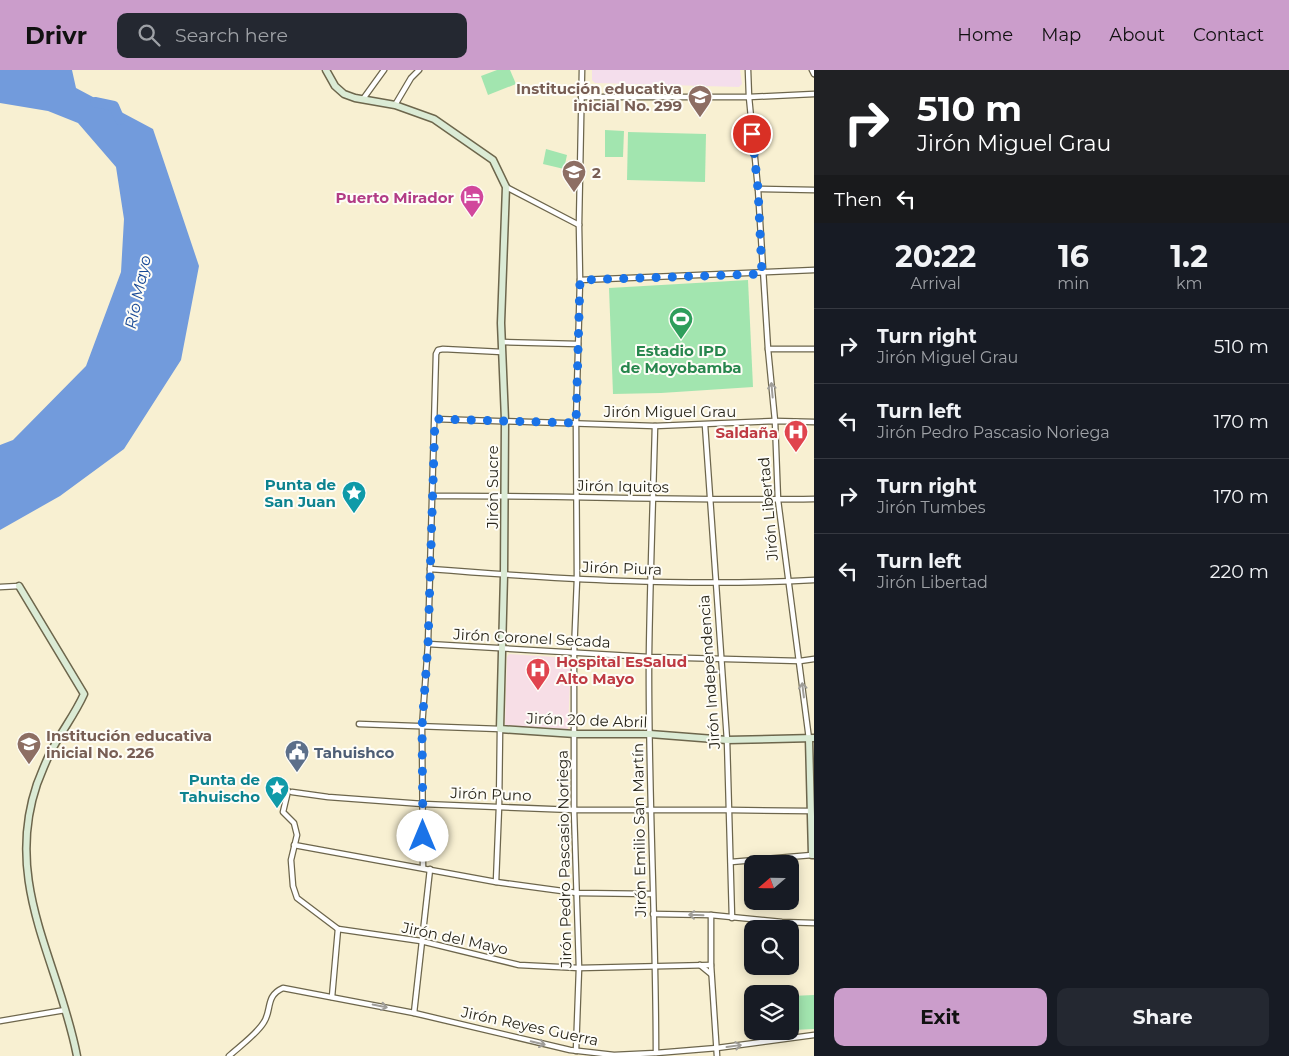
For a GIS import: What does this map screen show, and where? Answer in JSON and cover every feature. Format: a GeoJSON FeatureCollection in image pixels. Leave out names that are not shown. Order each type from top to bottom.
{"type":"FeatureCollection","features":[{"type":"Feature","properties":{"kind":"street"},"geometry":{"type":"LineString","coordinates":[[326,70],[335,86],[344,94],[363,100],[395,105],[434,120],[493,160],[506,187],[579,225]]}},
{"type":"Feature","properties":{"kind":"street"},"geometry":{"type":"LineString","coordinates":[[363,100],[384,70]]}},
{"type":"Feature","properties":{"kind":"street"},"geometry":{"type":"LineString","coordinates":[[395,105],[411,78],[419,70]]}},
{"type":"Feature","properties":{"kind":"street","name":"Jirón Pedro Pascasio Noriega"},"geometry":{"type":"LineString","coordinates":[[572,1052],[579,968],[574,810],[574,653],[577,579],[576,423],[580,280],[579,225],[582,70]]}},
{"type":"Feature","properties":{"kind":"street","name":"Jirón Libertad"},"geometry":{"type":"LineString","coordinates":[[748,70],[748,97],[758,189],[778,500],[788,581],[812,738],[810,812],[813,855]]}},
{"type":"Feature","properties":{"kind":"street"},"geometry":{"type":"LineString","coordinates":[[812,70],[814,74]]}},
{"type":"Feature","properties":{"kind":"street"},"geometry":{"type":"LineString","coordinates":[[581,97],[748,97],[814,94]]}},
{"type":"Feature","properties":{"kind":"street","name":"Jirón Sucre"},"geometry":{"type":"LineString","coordinates":[[500,729],[505,496],[505,420],[501,323],[506,187]]}},
{"type":"Feature","properties":{"kind":"street"},"geometry":{"type":"LineString","coordinates":[[758,189],[814,190]]}},
{"type":"Feature","properties":{"kind":"street"},"geometry":{"type":"LineString","coordinates":[[580,280],[762,274],[814,270]]}},
{"type":"Feature","properties":{"kind":"street"},"geometry":{"type":"LineString","coordinates":[[502,342],[578,344]]}},
{"type":"Feature","properties":{"kind":"street"},"geometry":{"type":"LineString","coordinates":[[768,349],[814,349]]}},
{"type":"Feature","properties":{"kind":"street"},"geometry":{"type":"LineString","coordinates":[[423,868],[422,727],[428,644],[436,354],[438,350],[502,352]]}},
{"type":"Feature","properties":{"kind":"street","name":"Jirón Miguel Grau"},"geometry":{"type":"LineString","coordinates":[[435,419],[655,426],[774,421],[814,422]]}},
{"type":"Feature","properties":{"kind":"street","name":"Jirón Independencia"},"geometry":{"type":"LineString","coordinates":[[705,425],[727,740],[732,918]]}},
{"type":"Feature","properties":{"kind":"street","name":"Jirón Emilio San Martín"},"geometry":{"type":"LineString","coordinates":[[655,426],[649,657],[652,894],[656,966],[656,1053]]}},
{"type":"Feature","properties":{"kind":"street","name":"Jirón Iquitos"},"geometry":{"type":"LineString","coordinates":[[432,496],[577,497],[653,500],[814,499]]}},
{"type":"Feature","properties":{"kind":"street","name":"Jirón Piura"},"geometry":{"type":"LineString","coordinates":[[430,568],[577,579],[716,583],[814,580]]}},
{"type":"Feature","properties":{"kind":"street"},"geometry":{"type":"LineString","coordinates":[[0,587],[19,586],[84,694],[53,748],[37,784],[27,821],[25,860],[39,932],[55,973],[77,1056]]}},
{"type":"Feature","properties":{"kind":"street","name":"Jirón Coronel Secada"},"geometry":{"type":"LineString","coordinates":[[428,644],[649,657],[814,660]]}},
{"type":"Feature","properties":{"kind":"street","name":"Jirón 20 de Abril"},"geometry":{"type":"LineString","coordinates":[[359,724],[500,729],[575,734],[650,734],[727,740],[812,738]]}},
{"type":"Feature","properties":{"kind":"street"},"geometry":{"type":"LineString","coordinates":[[496,882],[500,729]]}},
{"type":"Feature","properties":{"kind":"street","name":"Jirón Puno"},"geometry":{"type":"LineString","coordinates":[[283,812],[290,792],[328,797],[423,804],[574,810],[810,812]]}},
{"type":"Feature","properties":{"kind":"street","name":"Jirón del Mayo"},"geometry":{"type":"LineString","coordinates":[[283,812],[294,823],[297,835],[291,860],[293,886],[297,898],[338,929],[421,941],[519,965],[579,968],[711,965]]}},
{"type":"Feature","properties":{"kind":"street"},"geometry":{"type":"LineString","coordinates":[[294,845],[496,882],[578,893],[652,894]]}},
{"type":"Feature","properties":{"kind":"street"},"geometry":{"type":"LineString","coordinates":[[731,862],[813,855]]}},
{"type":"Feature","properties":{"kind":"street"},"geometry":{"type":"LineString","coordinates":[[414,1013],[430,869]]}},
{"type":"Feature","properties":{"kind":"street"},"geometry":{"type":"LineString","coordinates":[[653,914],[711,915],[814,923]]}},
{"type":"Feature","properties":{"kind":"street"},"geometry":{"type":"LineString","coordinates":[[711,915],[711,974],[717,1056]]}},
{"type":"Feature","properties":{"kind":"street"},"geometry":{"type":"LineString","coordinates":[[332,997],[338,929]]}},
{"type":"Feature","properties":{"kind":"street"},"geometry":{"type":"LineString","coordinates":[[700,965],[711,974]]}},
{"type":"Feature","properties":{"kind":"street","name":"Jirón Reyes Guerra"},"geometry":{"type":"LineString","coordinates":[[230,1056],[265,1022],[271,999],[278,990],[283,988],[414,1013],[572,1052],[614,1055],[656,1053],[717,1048],[814,1035]]}},
{"type":"Feature","properties":{"kind":"street"},"geometry":{"type":"LineString","coordinates":[[0,1021],[65,1010]]}},
{"type":"Feature","properties":{"kind":"shaded area"},"geometry":{"type":"Polygon","coordinates":[[[592,70],[740,70],[742,84],[739,87],[595,83],[592,80],[592,70]]]}},
{"type":"Feature","properties":{"kind":"shaded area","name":"Hospital EsSalud Alto Mayo"},"geometry":{"type":"Polygon","coordinates":[[[509,654],[571,658],[568,729],[505,725],[507,657],[509,654]]]}},
{"type":"Feature","properties":{"kind":"green space"},"geometry":{"type":"Polygon","coordinates":[[[497,70],[510,70],[516,84],[488,95],[481,76],[497,70]]]}},
{"type":"Feature","properties":{"kind":"green space"},"geometry":{"type":"Polygon","coordinates":[[[605,130],[624,131],[623,157],[605,157],[605,130]]]}},
{"type":"Feature","properties":{"kind":"green space"},"geometry":{"type":"Polygon","coordinates":[[[628,132],[706,134],[705,182],[627,180],[628,132]]]}},
{"type":"Feature","properties":{"kind":"green space"},"geometry":{"type":"Polygon","coordinates":[[[546,149],[567,155],[564,169],[543,164],[546,149]]]}},
{"type":"Feature","properties":{"kind":"green space","name":"Estadio IPD de Moyobamba"},"geometry":{"type":"Polygon","coordinates":[[[748,280],[753,387],[613,394],[609,288],[748,280]]]}},
{"type":"Feature","properties":{"kind":"green space"},"geometry":{"type":"Polygon","coordinates":[[[814,995],[814,1029],[799,1030],[799,996],[814,995]]]}},
{"type":"Feature","properties":{"kind":"water"},"geometry":{"type":"Polygon","coordinates":[[[0,70],[72,70],[76,88],[153,129],[199,266],[181,360],[124,449],[60,496],[0,530],[0,445],[13,440],[86,366],[121,272],[124,219],[116,167],[78,123],[48,111],[0,103],[0,70]]]}},
{"type":"Feature","properties":{"kind":"waterway","name":"Río Mayo"},"geometry":{"type":"LineString","coordinates":[[95,102],[114,106],[120,120]]}},
{"type":"Feature","properties":{"kind":"place","name":"Institución educativa inicial No. 299"},"geometry":{"type":"Point","coordinates":[700,118]}},
{"type":"Feature","properties":{"kind":"place","name":"2"},"geometry":{"type":"Point","coordinates":[574,193]}},
{"type":"Feature","properties":{"kind":"place","name":"Puerto Mirador"},"geometry":{"type":"Point","coordinates":[472,218]}},
{"type":"Feature","properties":{"kind":"place","name":"Estadio IPD de Moyobamba"},"geometry":{"type":"Point","coordinates":[681,340]}},
{"type":"Feature","properties":{"kind":"place","name":"Saldaña"},"geometry":{"type":"Point","coordinates":[796,453]}},
{"type":"Feature","properties":{"kind":"place","name":"Punta de San Juan"},"geometry":{"type":"Point","coordinates":[354,514]}},
{"type":"Feature","properties":{"kind":"place","name":"Hospital EsSalud Alto Mayo"},"geometry":{"type":"Point","coordinates":[538,691]}},
{"type":"Feature","properties":{"kind":"place","name":"Institución educativa inicial No. 226"},"geometry":{"type":"Point","coordinates":[29,765]}},
{"type":"Feature","properties":{"kind":"place","name":"Tahuishco"},"geometry":{"type":"Point","coordinates":[297,773]}},
{"type":"Feature","properties":{"kind":"place","name":"Punta de Tahuischo"},"geometry":{"type":"Point","coordinates":[277,809]}},
{"type":"Feature","properties":{"kind":"route"},"geometry":{"type":"LineString","coordinates":[[423,836],[422,727],[428,644],[435,419],[576,423],[580,280],[762,274],[758,189],[752,134]]}}]}
